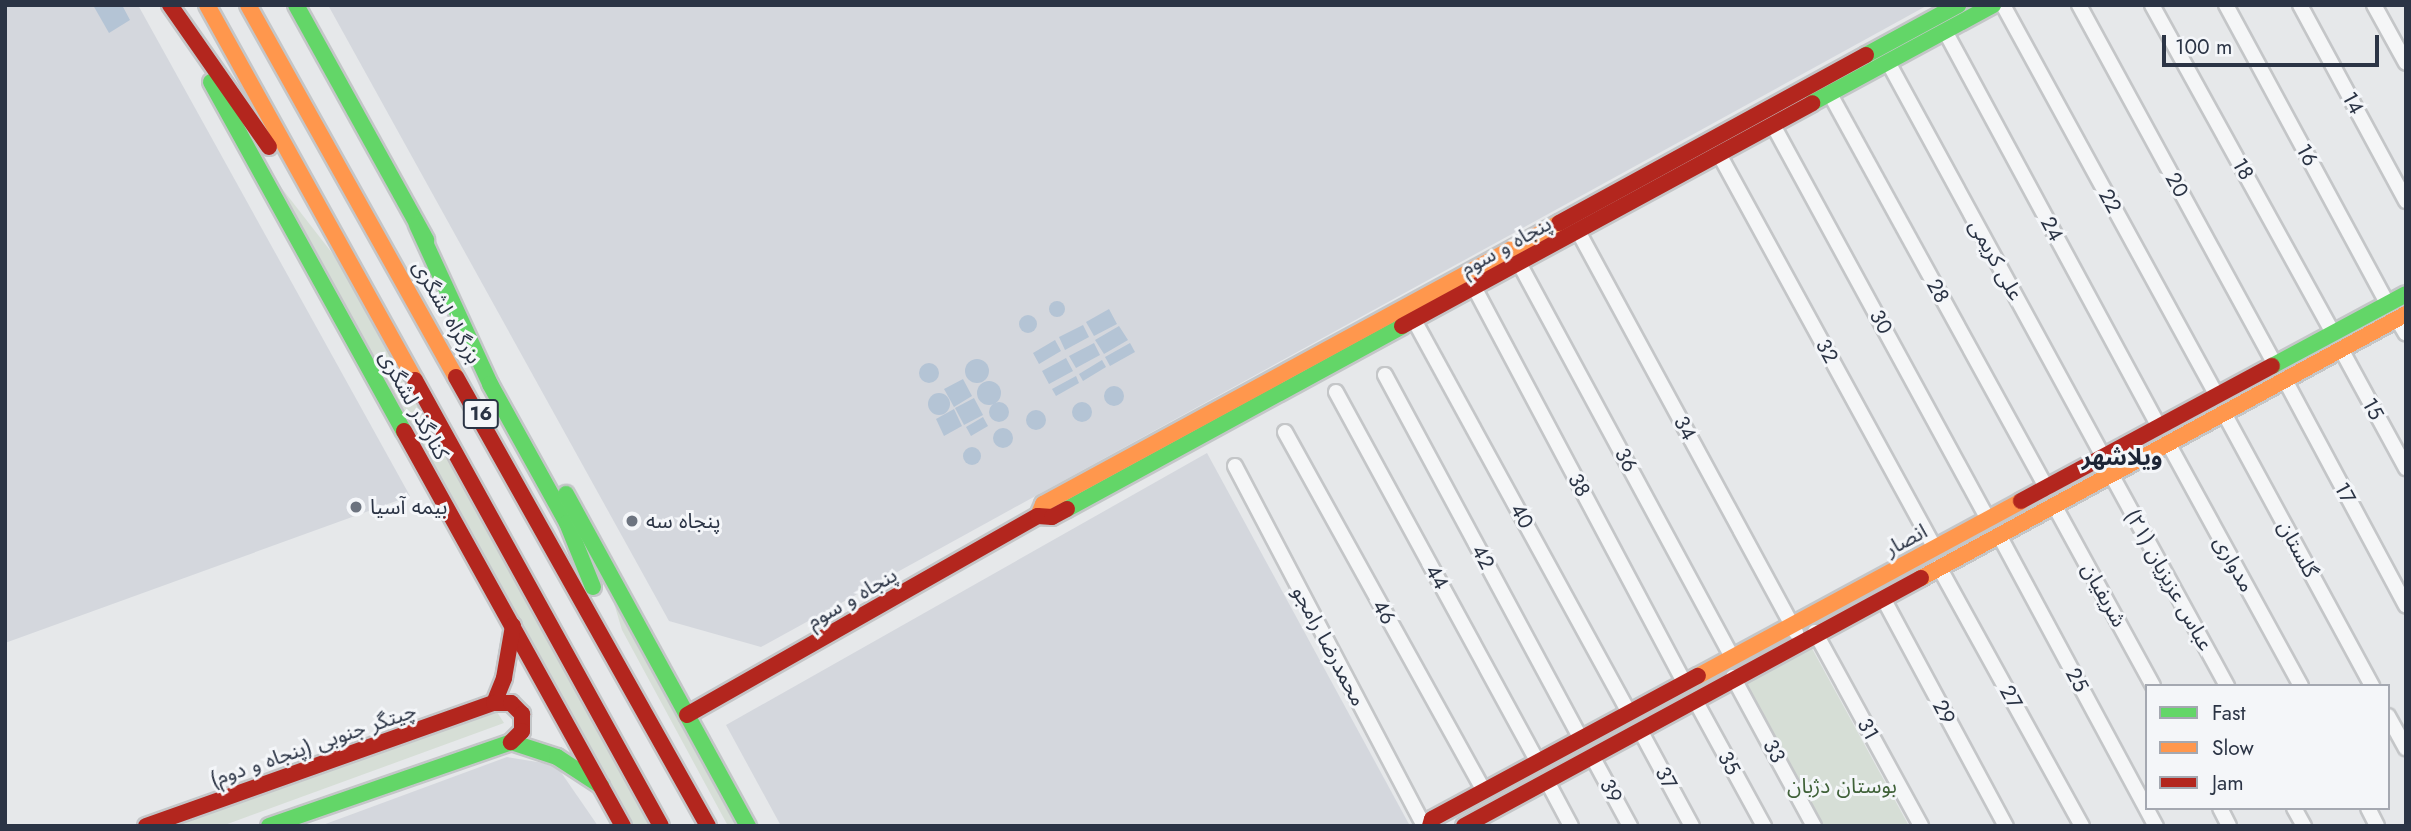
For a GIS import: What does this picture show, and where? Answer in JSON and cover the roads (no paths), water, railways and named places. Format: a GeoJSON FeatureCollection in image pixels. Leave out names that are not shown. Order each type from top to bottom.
{"type":"FeatureCollection","features":[{"type":"Feature","properties":{"kind":"main road"},"geometry":{"type":"LineString","coordinates":[[170,5],[327,222]]}},
{"type":"Feature","properties":{"kind":"main road","name":"کنارگذر لشگری"},"geometry":{"type":"LineString","coordinates":[[170,5],[623,826]]}},
{"type":"Feature","properties":{"kind":"main road","name":"16"},"geometry":{"type":"LineString","coordinates":[[207,5],[661,826]]}},
{"type":"Feature","properties":{"kind":"main road","name":"بزرگراه لشگری"},"geometry":{"type":"LineString","coordinates":[[248,5],[632,686],[708,826]]}},
{"type":"Feature","properties":{"kind":"main road"},"geometry":{"type":"LineString","coordinates":[[296,5],[748,826]]}},
{"type":"Feature","properties":{"kind":"main road","name":"پنجاه و سوم"},"geometry":{"type":"LineString","coordinates":[[1038,516],[1043,504],[1958,5]]}},
{"type":"Feature","properties":{"kind":"main road","name":"پنجاه و سوم"},"geometry":{"type":"LineString","coordinates":[[687,715],[1038,516],[1052,517],[1993,5]]}},
{"type":"Feature","properties":{"kind":"main road"},"geometry":{"type":"LineString","coordinates":[[417,225],[490,384],[567,523],[632,686]]}},
{"type":"Feature","properties":{"kind":"main road","name":"انصار"},"geometry":{"type":"LineString","coordinates":[[1464,826],[1492,819],[1547,781],[1695,700],[1795,633],[1935,548],[2406,294]]}},
{"type":"Feature","properties":{"kind":"main road","name":"انصار"},"geometry":{"type":"LineString","coordinates":[[1430,826],[1432,819],[1732,657],[1795,633],[1815,632],[1883,598],[2402,316]]}},
{"type":"Feature","properties":{"kind":"main road"},"geometry":{"type":"LineString","coordinates":[[269,826],[511,742],[522,731],[522,714],[511,703],[494,703],[504,678],[513,626]]}},
{"type":"Feature","properties":{"kind":"main road","name":"چیتگر جنوبی (پنجاه و دوم)"},"geometry":{"type":"LineString","coordinates":[[146,826],[494,703]]}},
{"type":"Feature","properties":{"kind":"main road"},"geometry":{"type":"LineString","coordinates":[[511,742],[557,757],[601,786]]}},
{"type":"Feature","properties":{"kind":"street","name":"22"},"geometry":{"type":"LineString","coordinates":[[2003,5],[2217,396]]}},
{"type":"Feature","properties":{"kind":"street","name":"20"},"geometry":{"type":"LineString","coordinates":[[2079,5],[2275,365]]}},
{"type":"Feature","properties":{"kind":"street","name":"18"},"geometry":{"type":"LineString","coordinates":[[2152,5],[2333,333]]}},
{"type":"Feature","properties":{"kind":"street","name":"16"},"geometry":{"type":"LineString","coordinates":[[2226,5],[2388,304]]}},
{"type":"Feature","properties":{"kind":"street","name":"14"},"geometry":{"type":"LineString","coordinates":[[2300,5],[2406,201]]}},
{"type":"Feature","properties":{"kind":"street"},"geometry":{"type":"LineString","coordinates":[[2374,5],[2406,63]]}},
{"type":"Feature","properties":{"kind":"street","name":"24"},"geometry":{"type":"LineString","coordinates":[[1944,31],[2159,427]]}},
{"type":"Feature","properties":{"kind":"street","name":"علی کریمی"},"geometry":{"type":"LineString","coordinates":[[1888,62],[2104,457]]}},
{"type":"Feature","properties":{"kind":"street","name":"28"},"geometry":{"type":"LineString","coordinates":[[1830,94],[2047,488]]}},
{"type":"Feature","properties":{"kind":"street","name":"30"},"geometry":{"type":"LineString","coordinates":[[1773,125],[1988,519]]}},
{"type":"Feature","properties":{"kind":"street","name":"32"},"geometry":{"type":"LineString","coordinates":[[1719,154],[1935,548]]}},
{"type":"Feature","properties":{"kind":"street","name":"34"},"geometry":{"type":"LineString","coordinates":[[1578,231],[1795,633]]}},
{"type":"Feature","properties":{"kind":"street","name":"36"},"geometry":{"type":"LineString","coordinates":[[1519,263],[1732,657]]}},
{"type":"Feature","properties":{"kind":"street","name":"38"},"geometry":{"type":"LineString","coordinates":[[1474,288],[1685,683]]}},
{"type":"Feature","properties":{"kind":"street"},"geometry":{"type":"LineString","coordinates":[[2402,316],[2406,334]]}},
{"type":"Feature","properties":{"kind":"street","name":"40"},"geometry":{"type":"LineString","coordinates":[[1415,320],[1629,713]]}},
{"type":"Feature","properties":{"kind":"street","name":"15"},"geometry":{"type":"LineString","coordinates":[[2341,349],[2406,468]]}},
{"type":"Feature","properties":{"kind":"street","name":"42"},"geometry":{"type":"LineString","coordinates":[[1385,375],[1581,739]]}},
{"type":"Feature","properties":{"kind":"street","name":"17"},"geometry":{"type":"LineString","coordinates":[[2285,380],[2406,606]]}},
{"type":"Feature","properties":{"kind":"street","name":"44"},"geometry":{"type":"LineString","coordinates":[[1336,392],[1538,762]]}},
{"type":"Feature","properties":{"kind":"street","name":"گلستان"},"geometry":{"type":"LineString","coordinates":[[2224,412],[2371,684]]}},
{"type":"Feature","properties":{"kind":"street","name":"46"},"geometry":{"type":"LineString","coordinates":[[1285,432],[1484,791]]}},
{"type":"Feature","properties":{"kind":"street","name":"مدواری"},"geometry":{"type":"LineString","coordinates":[[2168,443],[2300,684]]}},
{"type":"Feature","properties":{"kind":"street","name":"محمدرضا رامجو"},"geometry":{"type":"LineString","coordinates":[[1235,466],[1424,826]]}},
{"type":"Feature","properties":{"kind":"street","name":"عباس عزیزیان (۲۱)"},"geometry":{"type":"LineString","coordinates":[[2111,474],[2226,684]]}},
{"type":"Feature","properties":{"kind":"street","name":"شریفیان"},"geometry":{"type":"LineString","coordinates":[[2054,505],[2152,684]]}},
{"type":"Feature","properties":{"kind":"street","name":"25"},"geometry":{"type":"LineString","coordinates":[[1999,535],[2145,806]]}},
{"type":"Feature","properties":{"kind":"street","name":"27"},"geometry":{"type":"LineString","coordinates":[[1940,568],[2082,826]]}},
{"type":"Feature","properties":{"kind":"street","name":"29"},"geometry":{"type":"LineString","coordinates":[[1883,598],[2006,826]]}},
{"type":"Feature","properties":{"kind":"street","name":"31"},"geometry":{"type":"LineString","coordinates":[[1815,632],[1921,826]]}},
{"type":"Feature","properties":{"kind":"street","name":"33"},"geometry":{"type":"LineString","coordinates":[[1733,677],[1814,826]]}},
{"type":"Feature","properties":{"kind":"street","name":"35"},"geometry":{"type":"LineString","coordinates":[[1695,700],[1764,826]]}},
{"type":"Feature","properties":{"kind":"street"},"geometry":{"type":"LineString","coordinates":[[2390,720],[2406,748]]}},
{"type":"Feature","properties":{"kind":"street","name":"37"},"geometry":{"type":"LineString","coordinates":[[1640,730],[1692,826]]}},
{"type":"Feature","properties":{"kind":"street","name":"39"},"geometry":{"type":"LineString","coordinates":[[1592,756],[1630,826]]}},
{"type":"Feature","properties":{"kind":"street"},"geometry":{"type":"LineString","coordinates":[[1547,781],[1571,826]]}},
{"type":"Feature","properties":{"kind":"street","name":"25"},"geometry":{"type":"LineString","coordinates":[[2147,810],[2156,826]]}},
{"type":"Feature","properties":{"kind":"street"},"geometry":{"type":"LineString","coordinates":[[2221,810],[2229,826]]}},
{"type":"Feature","properties":{"kind":"street"},"geometry":{"type":"LineString","coordinates":[[2295,810],[2304,826]]}},
{"type":"Feature","properties":{"kind":"street"},"geometry":{"type":"LineString","coordinates":[[2369,810],[2377,826]]}},
{"type":"Feature","properties":{"kind":"water"},"geometry":{"type":"Polygon","coordinates":[[[93,5],[122,5],[130,20],[109,33],[93,5]]]}},
{"type":"Feature","properties":{"kind":"water"},"geometry":{"type":"Polygon","coordinates":[[[1054,301],[1060,301],[1065,309],[1063,315],[1054,317],[1049,312],[1049,306],[1054,301]]]}},
{"type":"Feature","properties":{"kind":"water"},"geometry":{"type":"Polygon","coordinates":[[[1109,309],[1117,324],[1094,336],[1086,322],[1109,309]]]}},
{"type":"Feature","properties":{"kind":"water"},"geometry":{"type":"Polygon","coordinates":[[[1024,315],[1032,315],[1037,324],[1035,331],[1024,333],[1019,328],[1019,320],[1024,315]]]}},
{"type":"Feature","properties":{"kind":"water"},"geometry":{"type":"Polygon","coordinates":[[[1083,325],[1089,337],[1065,350],[1059,337],[1083,325]]]}},
{"type":"Feature","properties":{"kind":"water"},"geometry":{"type":"Polygon","coordinates":[[[1119,326],[1128,340],[1104,354],[1095,340],[1119,326]]]}},
{"type":"Feature","properties":{"kind":"water"},"geometry":{"type":"Polygon","coordinates":[[[1055,340],[1061,351],[1039,364],[1033,353],[1055,340]]]}},
{"type":"Feature","properties":{"kind":"water"},"geometry":{"type":"Polygon","coordinates":[[[1094,343],[1100,355],[1076,368],[1069,356],[1094,343]]]}},
{"type":"Feature","properties":{"kind":"water"},"geometry":{"type":"Polygon","coordinates":[[[1130,343],[1135,352],[1110,366],[1105,357],[1130,343]]]}},
{"type":"Feature","properties":{"kind":"water"},"geometry":{"type":"Polygon","coordinates":[[[1066,358],[1073,371],[1049,384],[1042,371],[1066,358]]]}},
{"type":"Feature","properties":{"kind":"water"},"geometry":{"type":"Polygon","coordinates":[[[977,359],[985,363],[989,371],[985,379],[977,383],[969,379],[965,371],[969,363],[977,359]]]}},
{"type":"Feature","properties":{"kind":"water"},"geometry":{"type":"Polygon","coordinates":[[[1102,360],[1106,367],[1083,381],[1079,374],[1102,360]]]}},
{"type":"Feature","properties":{"kind":"water"},"geometry":{"type":"Polygon","coordinates":[[[929,363],[936,366],[939,373],[936,380],[929,383],[922,380],[919,373],[922,366],[929,363]]]}},
{"type":"Feature","properties":{"kind":"water"},"geometry":{"type":"Polygon","coordinates":[[[1076,376],[1079,383],[1056,396],[1052,389],[1076,376]]]}},
{"type":"Feature","properties":{"kind":"water"},"geometry":{"type":"Polygon","coordinates":[[[963,379],[972,396],[954,407],[944,389],[963,379]]]}},
{"type":"Feature","properties":{"kind":"water"},"geometry":{"type":"Polygon","coordinates":[[[989,381],[997,385],[1001,393],[997,401],[989,405],[981,401],[977,393],[981,385],[989,381]]]}},
{"type":"Feature","properties":{"kind":"water"},"geometry":{"type":"Polygon","coordinates":[[[1114,386],[1121,389],[1124,396],[1121,403],[1114,406],[1107,403],[1104,396],[1107,389],[1114,386]]]}},
{"type":"Feature","properties":{"kind":"water"},"geometry":{"type":"Polygon","coordinates":[[[939,393],[949,400],[950,404],[943,414],[939,415],[929,408],[928,404],[935,394],[939,393]]]}},
{"type":"Feature","properties":{"kind":"water"},"geometry":{"type":"Polygon","coordinates":[[[974,398],[983,415],[964,425],[955,408],[974,398]]]}},
{"type":"Feature","properties":{"kind":"water"},"geometry":{"type":"Polygon","coordinates":[[[999,402],[1006,405],[1009,412],[1006,419],[999,422],[992,419],[989,412],[992,405],[999,402]]]}},
{"type":"Feature","properties":{"kind":"water"},"geometry":{"type":"Polygon","coordinates":[[[1078,402],[1086,402],[1092,412],[1086,422],[1078,422],[1072,416],[1072,408],[1078,402]]]}},
{"type":"Feature","properties":{"kind":"water"},"geometry":{"type":"Polygon","coordinates":[[[954,409],[962,426],[944,436],[936,419],[954,409]]]}},
{"type":"Feature","properties":{"kind":"water"},"geometry":{"type":"Polygon","coordinates":[[[1036,410],[1043,413],[1046,420],[1043,427],[1036,430],[1029,427],[1026,420],[1029,413],[1036,410]]]}},
{"type":"Feature","properties":{"kind":"water"},"geometry":{"type":"Polygon","coordinates":[[[983,417],[988,426],[971,436],[966,427],[983,417]]]}},
{"type":"Feature","properties":{"kind":"water"},"geometry":{"type":"Polygon","coordinates":[[[999,428],[1007,428],[1013,438],[1007,448],[999,448],[993,442],[993,434],[999,428]]]}},
{"type":"Feature","properties":{"kind":"water"},"geometry":{"type":"Polygon","coordinates":[[[968,447],[976,447],[981,456],[979,463],[968,465],[963,460],[963,452],[968,447]]]}},
{"type":"Feature","properties":{"kind":"place","name":"بیمه آسیا"},"geometry":{"type":"Point","coordinates":[356,507]}},
{"type":"Feature","properties":{"kind":"place","name":"پنجاه سه"},"geometry":{"type":"Point","coordinates":[632,521]}},
{"type":"Feature","properties":{"kind":"district","name":"ویلاشهر"},"geometry":{"type":"Point","coordinates":[2122,457]}},
{"type":"Feature","properties":{"kind":"park label","name":"بوستان دژبان"},"geometry":{"type":"Point","coordinates":[1842,786]}}]}
